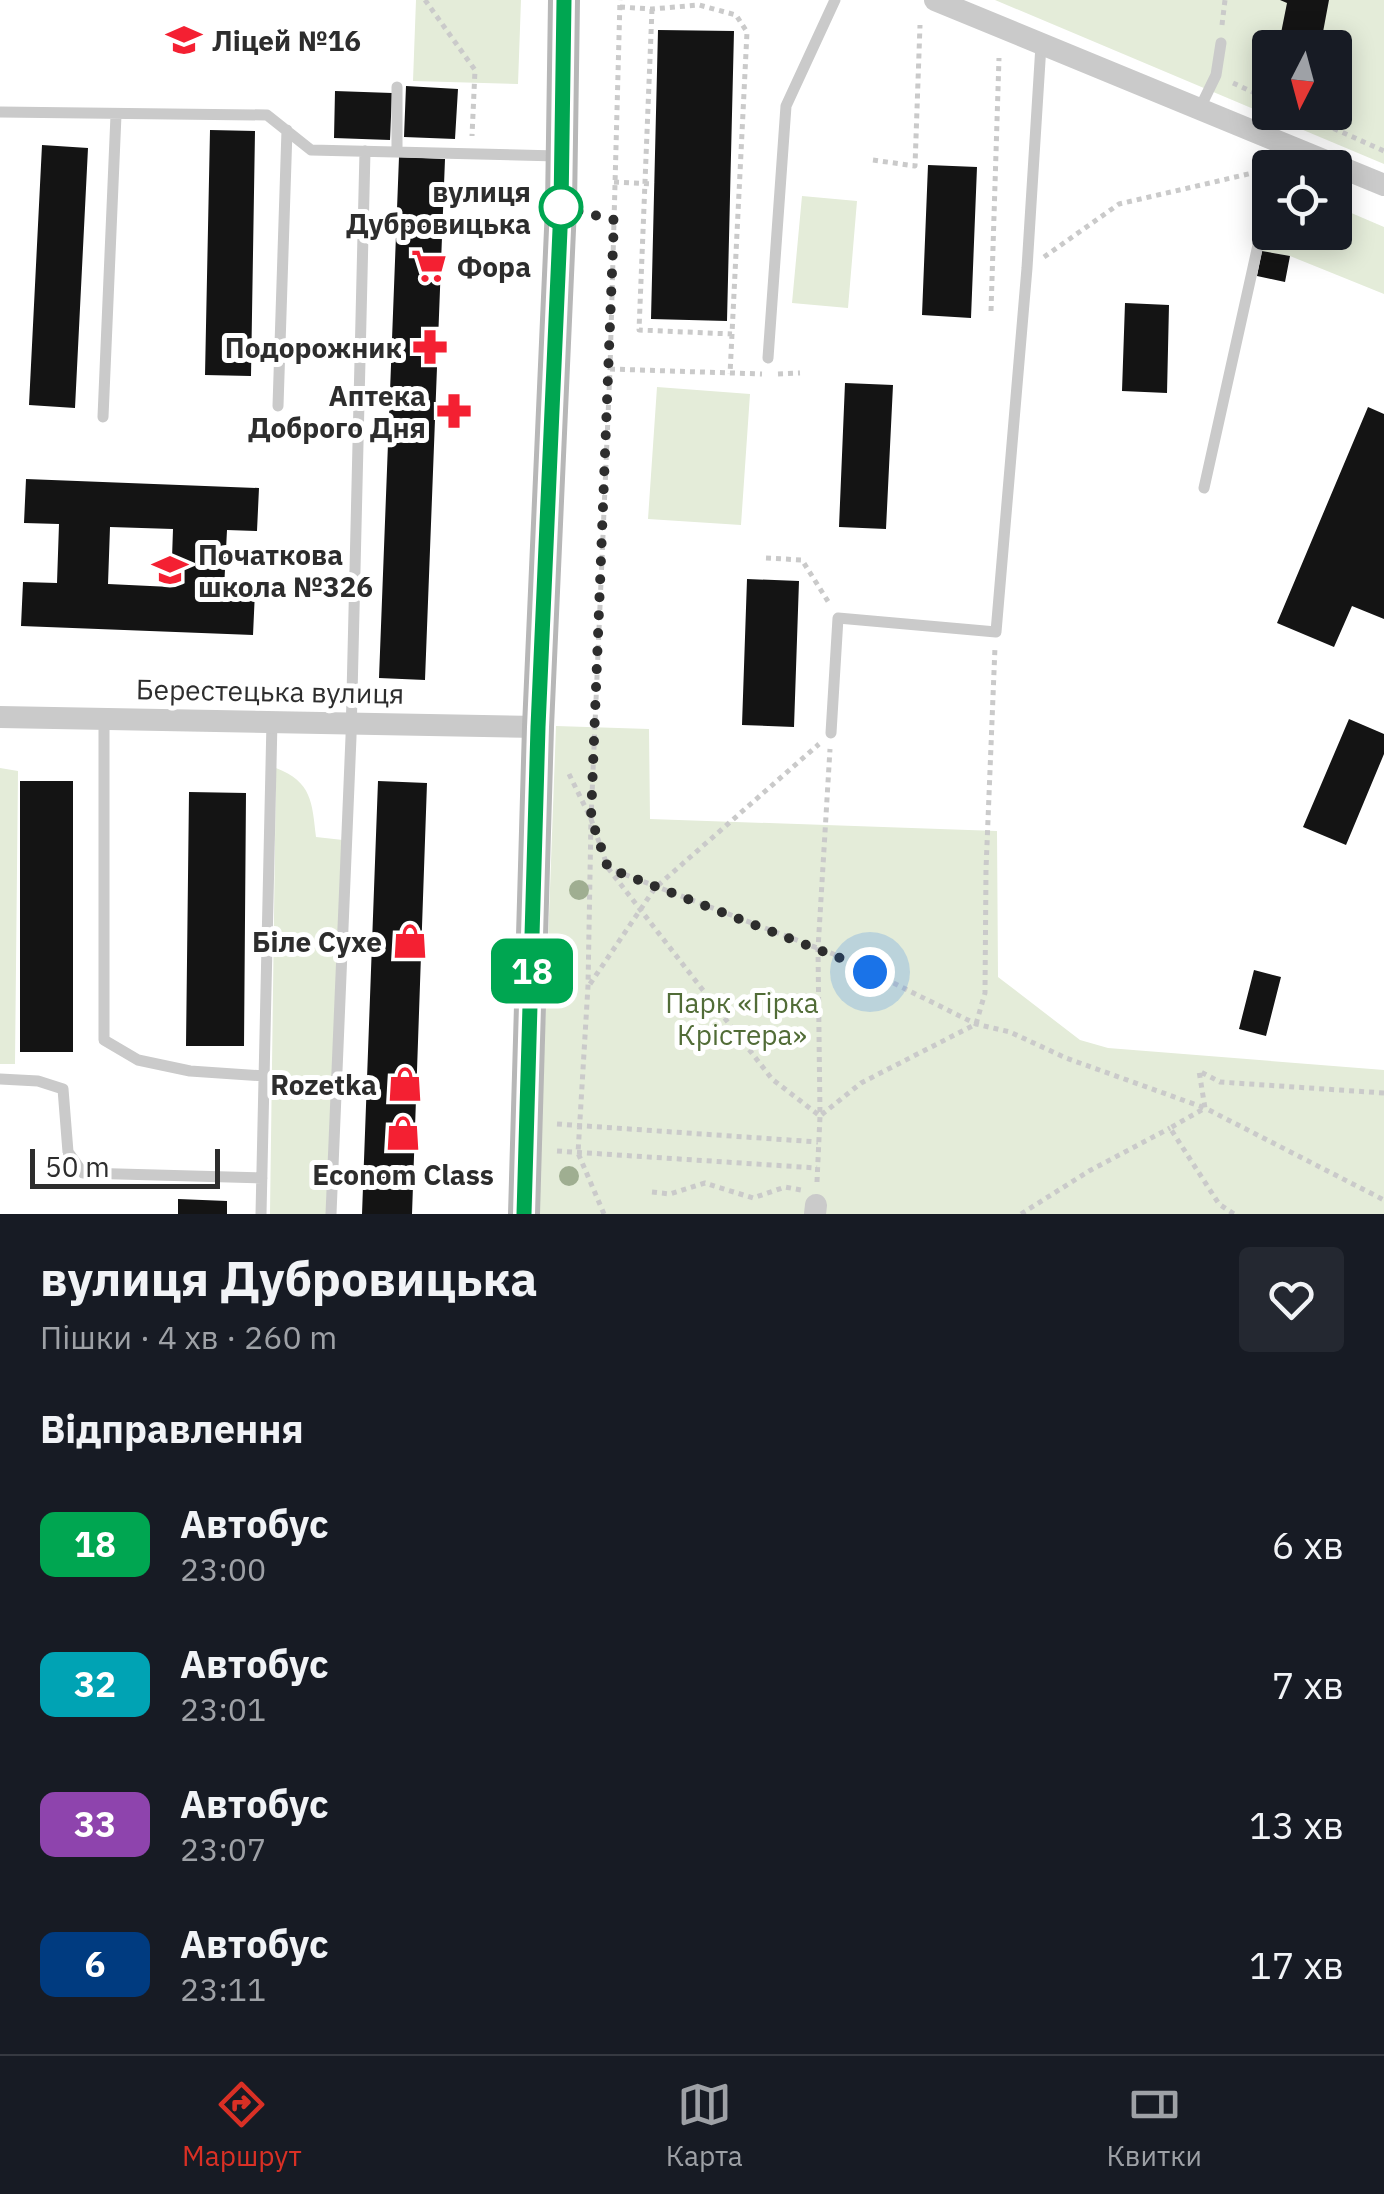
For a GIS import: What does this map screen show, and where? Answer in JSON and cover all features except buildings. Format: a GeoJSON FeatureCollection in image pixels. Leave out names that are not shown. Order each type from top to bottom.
{"type":"FeatureCollection","features":[{"type":"Feature","properties":{"kind":"main road"},"geometry":{"type":"LineString","coordinates":[[524,1214],[538,727],[562,156],[564,0]]}},
{"type":"Feature","properties":{"kind":"street"},"geometry":{"type":"LineString","coordinates":[[934,0],[1199,110],[1261,150]]}},
{"type":"Feature","properties":{"kind":"street"},"geometry":{"type":"LineString","coordinates":[[1352,178],[1384,185]]}},
{"type":"Feature","properties":{"kind":"street","name":"Берестецька вулиця"},"geometry":{"type":"LineString","coordinates":[[0,716],[538,727]]}},
{"type":"Feature","properties":{"kind":"lane"},"geometry":{"type":"LineString","coordinates":[[768,358],[786,106],[835,0]]}},
{"type":"Feature","properties":{"kind":"lane"},"geometry":{"type":"LineString","coordinates":[[1199,110],[1216,76],[1221,43]]}},
{"type":"Feature","properties":{"kind":"lane"},"geometry":{"type":"LineString","coordinates":[[831,732],[838,618],[996,632],[1027,268],[1041,45]]}},
{"type":"Feature","properties":{"kind":"lane"},"geometry":{"type":"LineString","coordinates":[[396,152],[397,88]]}},
{"type":"Feature","properties":{"kind":"lane"},"geometry":{"type":"LineString","coordinates":[[0,112],[267,115],[312,150],[562,156]]}},
{"type":"Feature","properties":{"kind":"lane"},"geometry":{"type":"LineString","coordinates":[[102,417],[116,115]]}},
{"type":"Feature","properties":{"kind":"lane"},"geometry":{"type":"LineString","coordinates":[[278,406],[287,130]]}},
{"type":"Feature","properties":{"kind":"lane"},"geometry":{"type":"LineString","coordinates":[[331,1214],[352,723],[365,151]]}},
{"type":"Feature","properties":{"kind":"lane"},"geometry":{"type":"LineString","coordinates":[[1204,488],[1257,250]]}},
{"type":"Feature","properties":{"kind":"lane"},"geometry":{"type":"LineString","coordinates":[[104,718],[104,1040],[138,1060],[190,1072],[264,1076]]}},
{"type":"Feature","properties":{"kind":"lane"},"geometry":{"type":"LineString","coordinates":[[261,1214],[272,721]]}},
{"type":"Feature","properties":{"kind":"lane"},"geometry":{"type":"LineString","coordinates":[[0,1079],[38,1081],[64,1089],[68,1152],[83,1173],[262,1178]]}},
{"type":"Feature","properties":{"kind":"path"},"geometry":{"type":"LineString","coordinates":[[425,0],[475,70],[472,153]]}},
{"type":"Feature","properties":{"kind":"path"},"geometry":{"type":"LineString","coordinates":[[1221,43],[1224,0]]}},
{"type":"Feature","properties":{"kind":"path"},"geometry":{"type":"LineString","coordinates":[[604,1214],[578,1153],[588,986],[620,4],[652,9],[699,5],[736,15],[747,32],[730,374]]}},
{"type":"Feature","properties":{"kind":"path"},"geometry":{"type":"LineString","coordinates":[[652,9],[639,330],[732,334]]}},
{"type":"Feature","properties":{"kind":"path"},"geometry":{"type":"LineString","coordinates":[[873,160],[916,166],[920,25]]}},
{"type":"Feature","properties":{"kind":"path"},"geometry":{"type":"LineString","coordinates":[[991,311],[999,58]]}},
{"type":"Feature","properties":{"kind":"path"},"geometry":{"type":"LineString","coordinates":[[1216,76],[1252,92]]}},
{"type":"Feature","properties":{"kind":"path"},"geometry":{"type":"LineString","coordinates":[[1338,130],[1384,150]]}},
{"type":"Feature","properties":{"kind":"path"},"geometry":{"type":"LineString","coordinates":[[1027,268],[1119,204],[1252,167]]}},
{"type":"Feature","properties":{"kind":"path"},"geometry":{"type":"LineString","coordinates":[[614,182],[654,184]]}},
{"type":"Feature","properties":{"kind":"path"},"geometry":{"type":"LineString","coordinates":[[730,187],[740,188]]}},
{"type":"Feature","properties":{"kind":"path"},"geometry":{"type":"LineString","coordinates":[[610,369],[800,373]]}},
{"type":"Feature","properties":{"kind":"path"},"geometry":{"type":"LineString","coordinates":[[766,558],[802,560],[838,618]]}},
{"type":"Feature","properties":{"kind":"path"},"geometry":{"type":"LineString","coordinates":[[820,1116],[861,1083],[976,1024],[985,993],[996,632]]}},
{"type":"Feature","properties":{"kind":"path"},"geometry":{"type":"LineString","coordinates":[[588,986],[654,888],[831,732]]}},
{"type":"Feature","properties":{"kind":"path"},"geometry":{"type":"LineString","coordinates":[[816,1206],[820,1116],[818,949],[831,732]]}},
{"type":"Feature","properties":{"kind":"path"},"geometry":{"type":"LineString","coordinates":[[569,774],[591,818],[608,868],[772,1079],[820,1116]]}},
{"type":"Feature","properties":{"kind":"path"},"geometry":{"type":"LineString","coordinates":[[608,868],[818,949],[976,1024],[1010,1032],[1066,1058],[1205,1108],[1384,1200]]}},
{"type":"Feature","properties":{"kind":"path"},"geometry":{"type":"LineString","coordinates":[[1205,1108],[1199,1071],[1220,1082],[1384,1093]]}},
{"type":"Feature","properties":{"kind":"path"},"geometry":{"type":"LineString","coordinates":[[1022,1214],[1089,1171],[1205,1108]]}},
{"type":"Feature","properties":{"kind":"path"},"geometry":{"type":"LineString","coordinates":[[557,1124],[818,1142]]}},
{"type":"Feature","properties":{"kind":"path"},"geometry":{"type":"LineString","coordinates":[[1170,1128],[1219,1204],[1234,1214]]}},
{"type":"Feature","properties":{"kind":"path"},"geometry":{"type":"LineString","coordinates":[[556,1152],[817,1168]]}},
{"type":"Feature","properties":{"kind":"path"},"geometry":{"type":"LineString","coordinates":[[433,1175],[496,1178]]}},
{"type":"Feature","properties":{"kind":"path"},"geometry":{"type":"LineString","coordinates":[[652,1192],[670,1194],[705,1183],[753,1198],[786,1188],[805,1191],[816,1206]]}},
{"type":"Feature","properties":{"kind":"green space"},"geometry":{"type":"Polygon","coordinates":[[[416,0],[521,0],[518,84],[413,81],[416,0]]]}},
{"type":"Feature","properties":{"kind":"green space"},"geometry":{"type":"Polygon","coordinates":[[[995,0],[1384,0],[1384,164],[1303,130],[1352,130],[1352,30],[1252,30],[1252,108],[995,0]]]}},
{"type":"Feature","properties":{"kind":"green space"},"geometry":{"type":"Polygon","coordinates":[[[802,196],[857,201],[848,308],[792,303],[802,196]]]}},
{"type":"Feature","properties":{"kind":"green space"},"geometry":{"type":"Polygon","coordinates":[[[1352,213],[1384,227],[1384,294],[1290,256],[1262,251],[1352,250],[1352,213]]]}},
{"type":"Feature","properties":{"kind":"green space"},"geometry":{"type":"Polygon","coordinates":[[[657,387],[750,394],[741,525],[648,519],[657,387]]]}},
{"type":"Feature","properties":{"kind":"green space","name":"Парк «Гірка Крістера»"},"geometry":{"type":"Polygon","coordinates":[[[556,726],[649,729],[650,819],[997,831],[998,977],[1080,1040],[1108,1048],[1384,1070],[1384,1214],[538,1214],[556,726]]]}},
{"type":"Feature","properties":{"kind":"green space"},"geometry":{"type":"Polygon","coordinates":[[[0,768],[18,771],[15,1064],[0,1064],[0,768]]]}},
{"type":"Feature","properties":{"kind":"green space"},"geometry":{"type":"Polygon","coordinates":[[[276,768],[297,780],[308,795],[316,837],[343,840],[326,1214],[270,1214],[276,768]]]}},
{"type":"Feature","properties":{"kind":"bus line","name":"18"},"geometry":{"type":"LineString","coordinates":[[524,1214],[538,727],[561,207],[564,0]]}},
{"type":"Feature","properties":{"kind":"place","name":"Ліцей №16"},"geometry":{"type":"Point","coordinates":[184,40]}},
{"type":"Feature","properties":{"kind":"place","name":"вулиця Дубровицька"},"geometry":{"type":"Point","coordinates":[561,207]}},
{"type":"Feature","properties":{"kind":"place","name":"Фора"},"geometry":{"type":"Point","coordinates":[429,266]}},
{"type":"Feature","properties":{"kind":"place","name":"Подорожник"},"geometry":{"type":"Point","coordinates":[430,347]}},
{"type":"Feature","properties":{"kind":"place","name":"Аптека Доброго Дня"},"geometry":{"type":"Point","coordinates":[454,411]}},
{"type":"Feature","properties":{"kind":"place","name":"Початкова школа №326"},"geometry":{"type":"Point","coordinates":[170,570]}},
{"type":"Feature","properties":{"kind":"place","name":"Біле Сухе"},"geometry":{"type":"Point","coordinates":[410,941]}},
{"type":"Feature","properties":{"kind":"place","name":"Rozetka"},"geometry":{"type":"Point","coordinates":[405,1084]}},
{"type":"Feature","properties":{"kind":"place","name":"Econom Class"},"geometry":{"type":"Point","coordinates":[403,1133]}},
{"type":"Feature","properties":{"kind":"route"},"geometry":{"type":"LineString","coordinates":[[561,207],[614,220],[591,818],[608,868],[870,972]]}}]}
